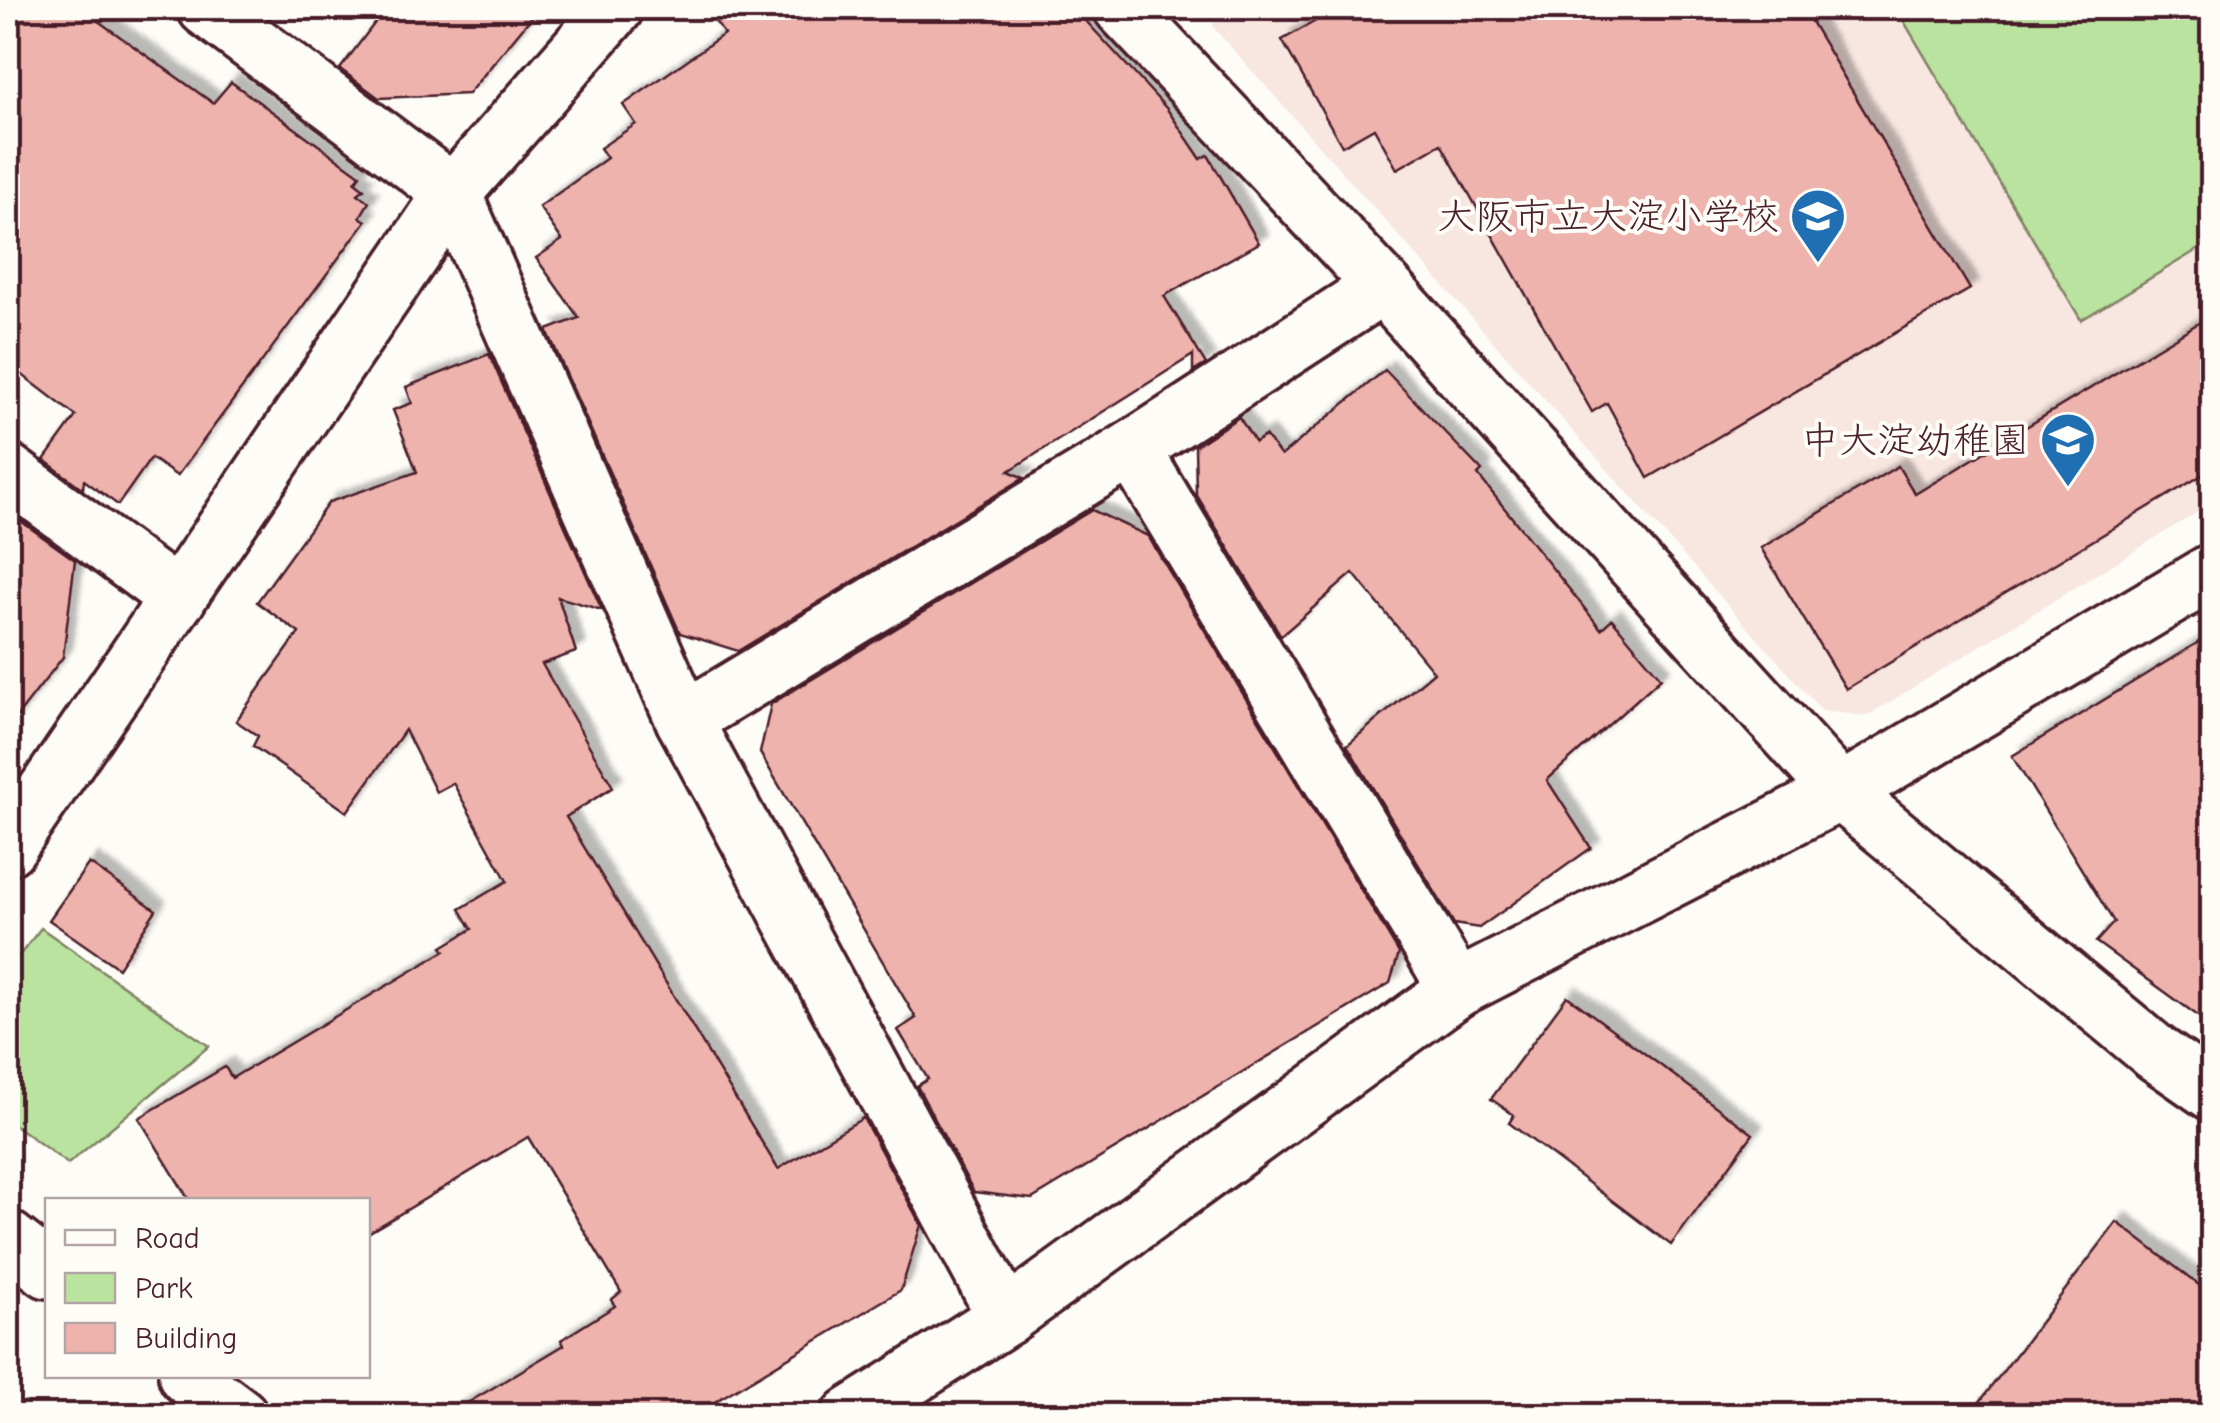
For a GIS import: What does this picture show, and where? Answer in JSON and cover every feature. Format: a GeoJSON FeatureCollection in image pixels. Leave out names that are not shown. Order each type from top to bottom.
{"type":"FeatureCollection","features":[{"type":"Feature","properties":{"kind":"street"},"geometry":{"type":"LineString","coordinates":[[206,8],[452,194],[684,720],[1006,1317]]}},
{"type":"Feature","properties":{"kind":"street"},"geometry":{"type":"LineString","coordinates":[[8,847],[452,194],[615,8]]}},
{"type":"Feature","properties":{"kind":"street"},"geometry":{"type":"LineString","coordinates":[[1122,8],[1382,286],[1841,792],[2156,1054],[2212,1092]]}},
{"type":"Feature","properties":{"kind":"street"},"geometry":{"type":"LineString","coordinates":[[684,720],[1132,449],[1382,286]]}},
{"type":"Feature","properties":{"kind":"street"},"geometry":{"type":"LineString","coordinates":[[1132,449],[1457,990]]}},
{"type":"Feature","properties":{"kind":"street"},"geometry":{"type":"LineString","coordinates":[[8,472],[178,598]]}},
{"type":"Feature","properties":{"kind":"street"},"geometry":{"type":"LineString","coordinates":[[850,1416],[1006,1317],[1457,990],[1841,792],[2212,572]]}},
{"type":"Feature","properties":{"kind":"street"},"geometry":{"type":"LineString","coordinates":[[8,1240],[45,1268]]}},
{"type":"Feature","properties":{"kind":"street"},"geometry":{"type":"LineString","coordinates":[[190,1378],[240,1416]]}},
{"type":"Feature","properties":{"kind":"shaded area","name":"大阪市立大淀小学校"},"geometry":{"type":"Polygon","coordinates":[[[1214,8],[2212,8],[2212,503],[1867,716],[1822,711],[1213,27],[1214,8]]]}},
{"type":"Feature","properties":{"kind":"green space"},"geometry":{"type":"Polygon","coordinates":[[[1896,8],[2212,8],[2212,241],[2081,320],[1896,8]]]}},
{"type":"Feature","properties":{"kind":"green space"},"geometry":{"type":"Polygon","coordinates":[[[41,928],[209,1046],[68,1164],[8,1120],[8,970],[41,928]]]}},
{"type":"Feature","properties":{"kind":"building"},"geometry":{"type":"Polygon","coordinates":[[[8,8],[80,8],[213,103],[231,82],[360,175],[355,182],[364,189],[358,194],[369,202],[360,217],[366,221],[177,476],[151,458],[118,505],[84,480],[83,489],[44,460],[76,416],[8,364],[8,8]]]}},
{"type":"Feature","properties":{"kind":"building"},"geometry":{"type":"Polygon","coordinates":[[[386,8],[539,8],[468,94],[379,98],[340,69],[386,8]]]}},
{"type":"Feature","properties":{"kind":"building"},"geometry":{"type":"Polygon","coordinates":[[[706,8],[1074,8],[1167,109],[1201,159],[1208,155],[1259,243],[1164,296],[1206,364],[1193,372],[1193,355],[1009,471],[1024,478],[738,651],[680,633],[547,330],[579,318],[536,258],[562,240],[539,207],[607,158],[600,148],[636,124],[623,105],[724,34],[706,8]]]}},
{"type":"Feature","properties":{"kind":"building"},"geometry":{"type":"Polygon","coordinates":[[[1339,8],[1803,8],[1970,289],[1648,478],[1607,403],[1592,412],[1441,144],[1397,169],[1374,128],[1342,146],[1282,40],[1339,8]]]}},
{"type":"Feature","properties":{"kind":"building","name":"中大淀幼稚園"},"geometry":{"type":"Polygon","coordinates":[[[2212,315],[2212,469],[1846,689],[1761,548],[1898,466],[1915,494],[2212,315]]]}},
{"type":"Feature","properties":{"kind":"building"},"geometry":{"type":"Polygon","coordinates":[[[489,354],[602,610],[558,597],[576,652],[542,664],[613,787],[566,817],[778,1169],[863,1118],[921,1225],[901,1290],[691,1416],[446,1416],[564,1345],[561,1340],[615,1306],[611,1300],[621,1292],[528,1137],[370,1232],[370,1198],[188,1198],[139,1118],[225,1067],[232,1078],[445,951],[442,947],[472,929],[460,909],[507,881],[453,783],[436,792],[405,730],[347,812],[253,746],[258,736],[236,721],[299,633],[257,602],[329,502],[417,472],[393,410],[412,403],[406,387],[489,354]]]}},
{"type":"Feature","properties":{"kind":"building"},"geometry":{"type":"Polygon","coordinates":[[[1385,370],[1482,471],[1478,475],[1601,629],[1612,619],[1661,678],[1547,780],[1591,848],[1479,928],[1454,924],[1347,745],[1434,672],[1353,573],[1281,636],[1196,494],[1195,446],[1239,417],[1255,442],[1265,436],[1281,456],[1385,370]]]}},
{"type":"Feature","properties":{"kind":"building"},"geometry":{"type":"Polygon","coordinates":[[[1092,510],[1148,536],[1399,953],[1390,983],[1032,1199],[974,1192],[917,1086],[928,1079],[898,1030],[916,1018],[760,753],[771,704],[1092,510]]]}},
{"type":"Feature","properties":{"kind":"building"},"geometry":{"type":"Polygon","coordinates":[[[8,512],[75,560],[63,657],[8,728],[8,512]]]}},
{"type":"Feature","properties":{"kind":"building"},"geometry":{"type":"Polygon","coordinates":[[[2212,634],[2212,1026],[2096,942],[2114,922],[2012,756],[2212,634]]]}},
{"type":"Feature","properties":{"kind":"building"},"geometry":{"type":"Polygon","coordinates":[[[89,863],[156,910],[118,968],[49,920],[89,863]]]}},
{"type":"Feature","properties":{"kind":"building"},"geometry":{"type":"Polygon","coordinates":[[[1567,996],[1753,1134],[1671,1245],[1509,1123],[1514,1115],[1491,1099],[1567,996]]]}},
{"type":"Feature","properties":{"kind":"building"},"geometry":{"type":"Polygon","coordinates":[[[2117,1222],[2212,1295],[2212,1416],[1969,1416],[2117,1222]]]}},
{"type":"Feature","properties":{"kind":"place","name":"大阪市立大淀小学校"},"geometry":{"type":"Point","coordinates":[1818,265]}},
{"type":"Feature","properties":{"kind":"place","name":"中大淀幼稚園"},"geometry":{"type":"Point","coordinates":[2068,489]}}]}
